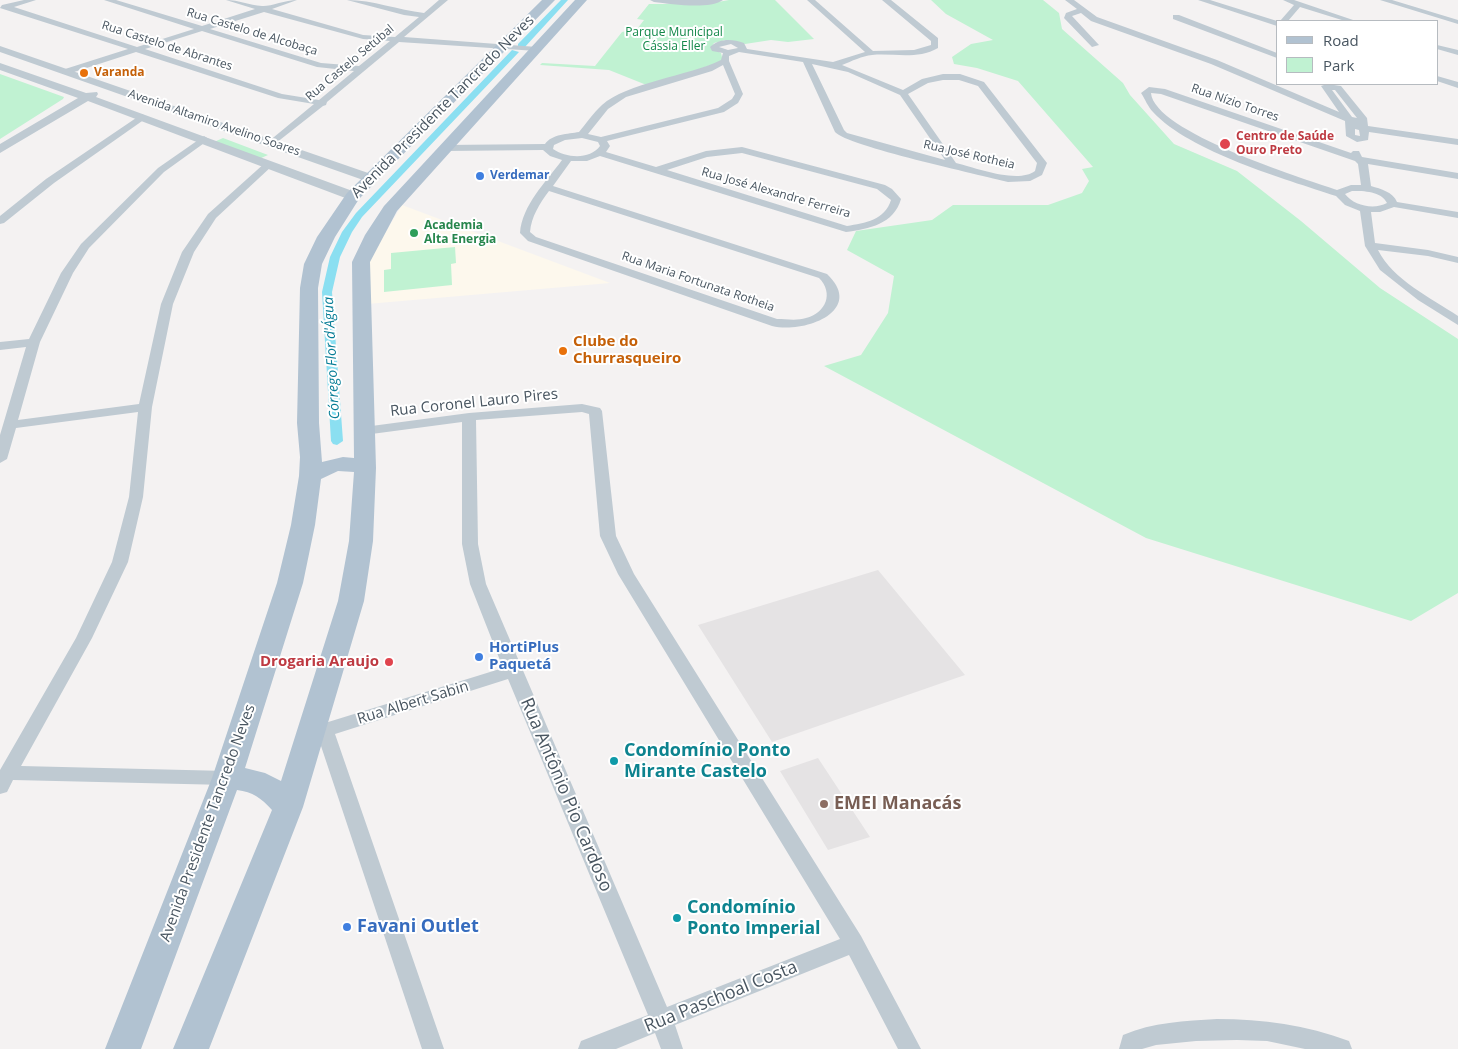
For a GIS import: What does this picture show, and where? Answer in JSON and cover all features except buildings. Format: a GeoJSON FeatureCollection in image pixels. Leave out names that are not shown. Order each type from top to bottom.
{"type":"FeatureCollection","features":[{"type":"Feature","properties":{"kind":"main road","name":"Avenida Presidente Tancredo Neves"},"geometry":{"type":"LineString","coordinates":[[123,1049],[227,778],[290,583],[303,525],[311,467],[308,423],[309,288],[314,264],[326,237],[353,196],[507,47],[549,0]]}},
{"type":"Feature","properties":{"kind":"main road","name":"Avenida Presidente Tancredo Neves"},"geometry":{"type":"LineString","coordinates":[[191,1049],[318,730],[351,601],[360,541],[364,449],[361,262],[374,235],[390,209],[530,49],[581,0]]}},
{"type":"Feature","properties":{"kind":"main road"},"geometry":{"type":"LineString","coordinates":[[311,467],[352,464],[364,449]]}},
{"type":"Feature","properties":{"kind":"main road"},"geometry":{"type":"LineString","coordinates":[[227,778],[250,779],[269,786],[288,806]]}},
{"type":"Feature","properties":{"kind":"street"},"geometry":{"type":"LineString","coordinates":[[2,8],[32,0]]}},
{"type":"Feature","properties":{"kind":"street","name":"Rua Castelo de Alcobaça"},"geometry":{"type":"LineString","coordinates":[[108,0],[320,65],[362,69]]}},
{"type":"Feature","properties":{"kind":"street"},"geometry":{"type":"LineString","coordinates":[[230,0],[363,37],[530,49]]}},
{"type":"Feature","properties":{"kind":"street"},"geometry":{"type":"LineString","coordinates":[[65,72],[293,0]]}},
{"type":"Feature","properties":{"kind":"street"},"geometry":{"type":"LineString","coordinates":[[351,0],[395,11],[426,14]]}},
{"type":"Feature","properties":{"kind":"street","name":"Rua Castelo Setúbal"},"geometry":{"type":"LineString","coordinates":[[271,144],[444,0]]}},
{"type":"Feature","properties":{"kind":"street"},"geometry":{"type":"LineString","coordinates":[[654,0],[689,3],[719,0]]}},
{"type":"Feature","properties":{"kind":"street"},"geometry":{"type":"LineString","coordinates":[[811,0],[871,54]]}},
{"type":"Feature","properties":{"kind":"street"},"geometry":{"type":"LineString","coordinates":[[834,66],[871,54],[918,52],[932,48],[936,43],[935,40],[886,0]]}},
{"type":"Feature","properties":{"kind":"street"},"geometry":{"type":"LineString","coordinates":[[1069,0],[1094,19],[1214,62],[1349,123],[1458,142]]}},
{"type":"Feature","properties":{"kind":"street"},"geometry":{"type":"LineString","coordinates":[[1202,0],[1276,24]]}},
{"type":"Feature","properties":{"kind":"street"},"geometry":{"type":"LineString","coordinates":[[1288,0],[1298,5],[1349,20]]}},
{"type":"Feature","properties":{"kind":"street"},"geometry":{"type":"LineString","coordinates":[[1388,1],[1416,1]]}},
{"type":"Feature","properties":{"kind":"street"},"geometry":{"type":"LineString","coordinates":[[1388,1],[1458,22]]}},
{"type":"Feature","properties":{"kind":"street"},"geometry":{"type":"LineString","coordinates":[[1285,20],[1298,5]]}},
{"type":"Feature","properties":{"kind":"street","name":"Rua Castelo de Abrantes"},"geometry":{"type":"LineString","coordinates":[[2,8],[292,99],[323,102]]}},
{"type":"Feature","properties":{"kind":"street"},"geometry":{"type":"LineString","coordinates":[[1082,10],[1070,15],[1068,18],[1095,45]]}},
{"type":"Feature","properties":{"kind":"street"},"geometry":{"type":"LineString","coordinates":[[1176,17],[1276,56]]}},
{"type":"Feature","properties":{"kind":"street"},"geometry":{"type":"LineString","coordinates":[[445,148],[547,147],[550,143],[563,137],[582,136],[601,140],[726,107],[735,101],[739,94],[730,72],[727,57],[714,47],[720,43],[732,42],[743,47],[740,50]]}},
{"type":"Feature","properties":{"kind":"street"},"geometry":{"type":"LineString","coordinates":[[1438,47],[1458,54]]}},
{"type":"Feature","properties":{"kind":"street","name":"Avenida Altamiro Avelino Soares"},"geometry":{"type":"LineString","coordinates":[[0,49],[370,178]]}},
{"type":"Feature","properties":{"kind":"street"},"geometry":{"type":"LineString","coordinates":[[582,136],[605,107],[623,95],[709,69],[740,50],[851,70],[903,93],[953,165]]}},
{"type":"Feature","properties":{"kind":"street","name":"Rua José Rotheia"},"geometry":{"type":"LineString","coordinates":[[806,62],[840,132],[844,135],[879,146],[1008,178],[1020,179],[1038,175],[1042,170],[1042,164],[981,84],[960,77],[943,77],[925,81],[903,93]]}},
{"type":"Feature","properties":{"kind":"street","name":"Avenida Altamiro Avelino Soares"},"geometry":{"type":"LineString","coordinates":[[0,66],[204,139],[353,196]]}},
{"type":"Feature","properties":{"kind":"street"},"geometry":{"type":"LineString","coordinates":[[709,69],[730,72]]}},
{"type":"Feature","properties":{"kind":"street"},"geometry":{"type":"LineString","coordinates":[[1438,78],[1458,85]]}},
{"type":"Feature","properties":{"kind":"street"},"geometry":{"type":"LineString","coordinates":[[0,149],[66,108],[108,86]]}},
{"type":"Feature","properties":{"kind":"street"},"geometry":{"type":"LineString","coordinates":[[1349,123],[1324,86],[1338,88],[1362,118],[1364,125]]}},
{"type":"Feature","properties":{"kind":"street","name":"Rua Nízio Torres"},"geometry":{"type":"LineString","coordinates":[[1340,194],[1236,158],[1186,134],[1164,118],[1145,93],[1149,90],[1162,91],[1364,161],[1458,176]]}},
{"type":"Feature","properties":{"kind":"street"},"geometry":{"type":"LineString","coordinates":[[115,108],[120,102],[141,98]]}},
{"type":"Feature","properties":{"kind":"street"},"geometry":{"type":"LineString","coordinates":[[0,221],[50,181],[142,117]]}},
{"type":"Feature","properties":{"kind":"street"},"geometry":{"type":"LineString","coordinates":[[0,459],[34,342],[67,272],[85,246],[161,170],[204,139]]}},
{"type":"Feature","properties":{"kind":"street"},"geometry":{"type":"LineString","coordinates":[[547,147],[555,156],[581,158],[600,152],[605,146],[601,140]]}},
{"type":"Feature","properties":{"kind":"street","name":"Rua José Alexandre Ferreira"},"geometry":{"type":"LineString","coordinates":[[600,152],[655,171],[846,229],[862,227],[882,220],[895,204],[896,199],[881,187],[752,151],[720,151],[655,171]]}},
{"type":"Feature","properties":{"kind":"street","name":"Rua Maria Fortunata Rotheia"},"geometry":{"type":"LineString","coordinates":[[547,187],[823,276],[831,282],[834,288],[834,296],[825,313],[813,320],[795,324],[776,323],[532,239],[525,233],[526,219],[547,187],[569,158]]}},
{"type":"Feature","properties":{"kind":"street"},"geometry":{"type":"LineString","coordinates":[[1364,161],[1366,188]]}},
{"type":"Feature","properties":{"kind":"street"},"geometry":{"type":"LineString","coordinates":[[227,778],[4,780],[84,638],[120,562],[136,497],[145,407],[167,304],[188,252],[212,216],[269,164]]}},
{"type":"Feature","properties":{"kind":"street"},"geometry":{"type":"LineString","coordinates":[[325,185],[346,179],[350,176],[350,171]]}},
{"type":"Feature","properties":{"kind":"street"},"geometry":{"type":"LineString","coordinates":[[1392,204],[1392,200],[1383,193],[1366,188],[1351,188],[1340,194],[1347,202],[1365,208],[1382,208],[1392,204],[1458,215]]}},
{"type":"Feature","properties":{"kind":"street"},"geometry":{"type":"LineString","coordinates":[[1365,208],[1370,246],[1378,260],[1401,281],[1458,321]]}},
{"type":"Feature","properties":{"kind":"street"},"geometry":{"type":"LineString","coordinates":[[1370,246],[1458,260]]}},
{"type":"Feature","properties":{"kind":"street"},"geometry":{"type":"LineString","coordinates":[[0,346],[34,342]]}},
{"type":"Feature","properties":{"kind":"street"},"geometry":{"type":"LineString","coordinates":[[10,425],[145,407]]}},
{"type":"Feature","properties":{"kind":"street","name":"Rua Coronel Lauro Pires"},"geometry":{"type":"LineString","coordinates":[[364,449],[470,418],[588,408],[595,411],[608,536],[626,574],[854,943]]}},
{"type":"Feature","properties":{"kind":"street","name":"Rua Antônio Pio Cardoso"},"geometry":{"type":"LineString","coordinates":[[470,418],[470,544],[478,584],[513,671],[662,1021],[672,1049]]}},
{"type":"Feature","properties":{"kind":"street","name":"Rua Albert Sabin"},"geometry":{"type":"LineString","coordinates":[[318,730],[513,671]]}},
{"type":"Feature","properties":{"kind":"street"},"geometry":{"type":"LineString","coordinates":[[318,730],[433,1049]]}},
{"type":"Feature","properties":{"kind":"street"},"geometry":{"type":"LineString","coordinates":[[854,943],[910,1049]]}},
{"type":"Feature","properties":{"kind":"street","name":"Rua Paschoal Costa"},"geometry":{"type":"LineString","coordinates":[[589,1049],[854,943]]}},
{"type":"Feature","properties":{"kind":"street"},"geometry":{"type":"LineString","coordinates":[[1130,1049],[1130,1043],[1136,1039],[1151,1036],[1183,1032],[1266,1031],[1296,1036],[1341,1049]]}},
{"type":"Feature","properties":{"kind":"shaded area"},"geometry":{"type":"Polygon","coordinates":[[[402,205],[610,283],[367,304],[368,267],[372,255],[402,205]]]}},
{"type":"Feature","properties":{"kind":"shaded area"},"geometry":{"type":"Polygon","coordinates":[[[878,570],[965,675],[772,742],[698,625],[878,570]]]}},
{"type":"Feature","properties":{"kind":"shaded area","name":"EMEI Manacás"},"geometry":{"type":"Polygon","coordinates":[[[818,758],[870,837],[828,850],[780,771],[818,758]]]}},
{"type":"Feature","properties":{"kind":"green space","name":"Parque Municipal Cássia Eller"},"geometry":{"type":"Polygon","coordinates":[[[729,0],[775,0],[814,39],[788,42],[771,40],[745,44],[726,40],[714,43],[711,48],[721,53],[723,61],[649,86],[609,70],[540,65],[542,63],[595,66],[622,32],[637,29],[644,20],[637,19],[649,4],[707,4],[729,0]]]}},
{"type":"Feature","properties":{"kind":"green space"},"geometry":{"type":"Polygon","coordinates":[[[931,0],[1043,0],[1059,13],[1062,29],[1123,83],[1130,95],[1174,144],[1237,171],[1301,221],[1380,288],[1458,339],[1458,593],[1411,621],[1146,538],[824,366],[861,355],[888,313],[894,276],[847,250],[856,231],[932,220],[953,205],[1048,205],[1082,193],[1089,181],[1082,169],[1093,167],[1018,81],[977,68],[954,64],[952,57],[971,44],[993,40],[946,14],[931,0]]]}},
{"type":"Feature","properties":{"kind":"green space"},"geometry":{"type":"Polygon","coordinates":[[[0,74],[64,97],[0,139],[0,74]]]}},
{"type":"Feature","properties":{"kind":"green space"},"geometry":{"type":"Polygon","coordinates":[[[223,138],[268,155],[259,159],[214,142],[223,138]]]}},
{"type":"Feature","properties":{"kind":"green space"},"geometry":{"type":"Polygon","coordinates":[[[455,247],[456,263],[451,264],[452,285],[384,292],[384,270],[391,269],[391,253],[455,247]]]}},
{"type":"Feature","properties":{"kind":"waterway"},"geometry":{"type":"LineString","coordinates":[[521,46],[565,0]]}},
{"type":"Feature","properties":{"kind":"waterway","name":"Córrego Flor d'Água"},"geometry":{"type":"LineString","coordinates":[[337,441],[327,292],[335,257],[347,232],[359,215],[515,52]]}},
{"type":"Feature","properties":{"kind":"place","name":"Varanda"},"geometry":{"type":"Point","coordinates":[84,73]}},
{"type":"Feature","properties":{"kind":"place","name":"Centro de Saúde Ouro Preto"},"geometry":{"type":"Point","coordinates":[1225,144]}},
{"type":"Feature","properties":{"kind":"place","name":"Verdemar"},"geometry":{"type":"Point","coordinates":[480,176]}},
{"type":"Feature","properties":{"kind":"place","name":"Academia Alta Energia"},"geometry":{"type":"Point","coordinates":[414,233]}},
{"type":"Feature","properties":{"kind":"place","name":"Clube do Churrasqueiro"},"geometry":{"type":"Point","coordinates":[563,351]}},
{"type":"Feature","properties":{"kind":"place","name":"HortiPlus Paquetá"},"geometry":{"type":"Point","coordinates":[479,657]}},
{"type":"Feature","properties":{"kind":"place","name":"Drogaria Araujo"},"geometry":{"type":"Point","coordinates":[389,662]}},
{"type":"Feature","properties":{"kind":"place","name":"Condomínio Ponto Mirante Castelo"},"geometry":{"type":"Point","coordinates":[614,761]}},
{"type":"Feature","properties":{"kind":"place","name":"EMEI Manacás"},"geometry":{"type":"Point","coordinates":[824,804]}},
{"type":"Feature","properties":{"kind":"place","name":"Condomínio Ponto Imperial"},"geometry":{"type":"Point","coordinates":[677,918]}},
{"type":"Feature","properties":{"kind":"place","name":"Favani Outlet"},"geometry":{"type":"Point","coordinates":[347,927]}}]}
